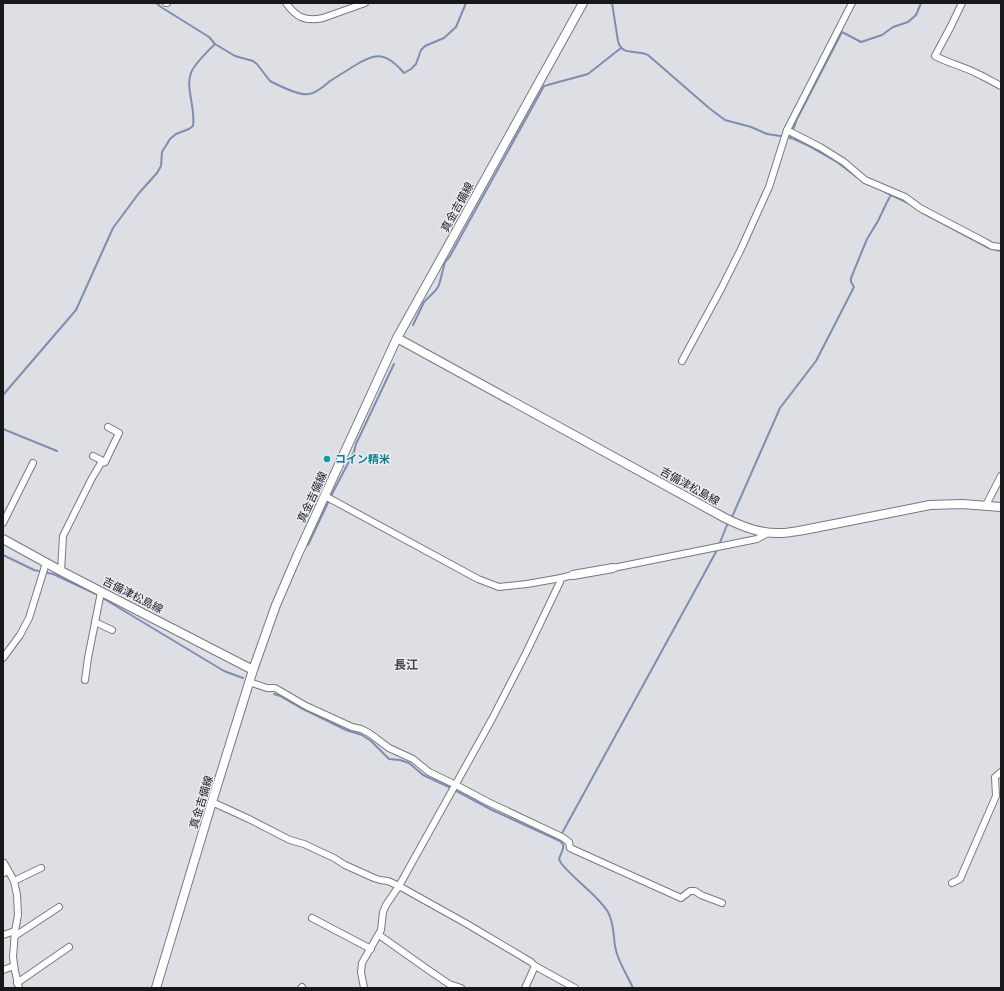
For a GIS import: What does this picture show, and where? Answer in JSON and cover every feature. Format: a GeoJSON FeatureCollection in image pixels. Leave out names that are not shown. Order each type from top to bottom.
{"type":"FeatureCollection","features":[{"type":"Feature","properties":{"kind":"main road","name":"真金吉備線"},"geometry":{"type":"LineString","coordinates":[[156,988],[249,682],[276,605],[298,554],[397,338],[583,3]]}},
{"type":"Feature","properties":{"kind":"main road","name":"吉備津松島線"},"geometry":{"type":"LineString","coordinates":[[397,338],[744,527],[768,533],[783,533],[930,504],[954,503],[1001,507]]}},
{"type":"Feature","properties":{"kind":"main road","name":"吉備津松島線"},"geometry":{"type":"LineString","coordinates":[[3,539],[101,592],[253,670]]}},
{"type":"Feature","properties":{"kind":"main road"},"geometry":{"type":"LineString","coordinates":[[573,575],[613,568]]}},
{"type":"Feature","properties":{"kind":"street"},"geometry":{"type":"LineString","coordinates":[[286,3],[302,18],[316,20],[365,3]]}},
{"type":"Feature","properties":{"kind":"street"},"geometry":{"type":"LineString","coordinates":[[682,361],[741,249],[769,187],[788,134],[852,3]]}},
{"type":"Feature","properties":{"kind":"street"},"geometry":{"type":"LineString","coordinates":[[962,3],[935,56],[946,62],[977,73],[1001,86]]}},
{"type":"Feature","properties":{"kind":"street"},"geometry":{"type":"LineString","coordinates":[[788,134],[820,147],[844,162],[866,180],[905,197],[920,208],[992,246],[1001,247]]}},
{"type":"Feature","properties":{"kind":"street"},"geometry":{"type":"LineString","coordinates":[[61,571],[63,536],[92,478],[101,463],[104,462],[119,433],[108,427]]}},
{"type":"Feature","properties":{"kind":"street"},"geometry":{"type":"LineString","coordinates":[[93,456],[104,462]]}},
{"type":"Feature","properties":{"kind":"street"},"geometry":{"type":"LineString","coordinates":[[3,522],[34,463]]}},
{"type":"Feature","properties":{"kind":"street"},"geometry":{"type":"LineString","coordinates":[[986,505],[1001,476]]}},
{"type":"Feature","properties":{"kind":"street"},"geometry":{"type":"LineString","coordinates":[[325,496],[478,579],[499,587],[573,575]]}},
{"type":"Feature","properties":{"kind":"street"},"geometry":{"type":"LineString","coordinates":[[613,568],[757,539],[768,533]]}},
{"type":"Feature","properties":{"kind":"street"},"geometry":{"type":"LineString","coordinates":[[3,658],[20,635],[29,618],[46,563]]}},
{"type":"Feature","properties":{"kind":"street"},"geometry":{"type":"LineString","coordinates":[[364,988],[361,972],[362,963],[379,935],[383,912],[386,905],[399,886],[492,719],[526,653],[561,578]]}},
{"type":"Feature","properties":{"kind":"street"},"geometry":{"type":"LineString","coordinates":[[85,680],[101,592]]}},
{"type":"Feature","properties":{"kind":"street"},"geometry":{"type":"LineString","coordinates":[[95,622],[112,630]]}},
{"type":"Feature","properties":{"kind":"street"},"geometry":{"type":"LineString","coordinates":[[249,682],[267,688],[275,688],[306,706],[336,720],[369,732],[389,748],[413,759],[429,772],[558,835],[569,842],[570,848],[681,898],[690,891],[695,891],[700,895],[722,903]]}},
{"type":"Feature","properties":{"kind":"street"},"geometry":{"type":"LineString","coordinates":[[952,883],[960,880],[996,796],[995,777],[1001,772]]}},
{"type":"Feature","properties":{"kind":"street"},"geometry":{"type":"LineString","coordinates":[[212,802],[249,818],[290,840],[304,844],[328,855],[367,875],[399,886],[575,988]]}},
{"type":"Feature","properties":{"kind":"street"},"geometry":{"type":"LineString","coordinates":[[4,862],[14,881],[17,895],[18,915],[13,957],[18,985],[69,947]]}},
{"type":"Feature","properties":{"kind":"street"},"geometry":{"type":"LineString","coordinates":[[14,881],[41,868]]}},
{"type":"Feature","properties":{"kind":"street"},"geometry":{"type":"LineString","coordinates":[[3,934],[15,934],[59,907]]}},
{"type":"Feature","properties":{"kind":"street"},"geometry":{"type":"LineString","coordinates":[[312,918],[371,949]]}},
{"type":"Feature","properties":{"kind":"street"},"geometry":{"type":"LineString","coordinates":[[379,935],[449,986],[461,988]]}},
{"type":"Feature","properties":{"kind":"street"},"geometry":{"type":"LineString","coordinates":[[3,970],[14,966]]}},
{"type":"Feature","properties":{"kind":"street"},"geometry":{"type":"LineString","coordinates":[[525,988],[536,966]]}},
{"type":"Feature","properties":{"kind":"waterway"},"geometry":{"type":"LineString","coordinates":[[156,3],[209,37],[215,44]]}},
{"type":"Feature","properties":{"kind":"waterway"},"geometry":{"type":"LineString","coordinates":[[3,395],[76,310],[113,228],[139,193],[157,173],[161,166],[162,152],[170,139],[176,134],[193,126],[194,119],[189,79],[195,66],[215,44],[235,56],[253,61],[270,81],[286,89],[309,94],[318,91],[330,81],[369,58],[380,56],[386,58],[392,61],[404,73],[411,69],[416,64],[421,50],[425,46],[444,38],[456,27],[466,3]]}},
{"type":"Feature","properties":{"kind":"waterway"},"geometry":{"type":"LineString","coordinates":[[612,3],[618,41],[623,49],[626,51],[644,53],[648,55],[725,120],[751,127],[767,134],[794,139],[837,162],[858,178]]}},
{"type":"Feature","properties":{"kind":"waterway"},"geometry":{"type":"LineString","coordinates":[[790,138],[797,119],[842,32],[861,42],[882,35],[893,27],[908,22],[916,15],[921,3]]}},
{"type":"Feature","properties":{"kind":"waterway"},"geometry":{"type":"LineString","coordinates":[[413,325],[424,302],[439,285],[445,262],[450,256],[544,86],[588,74],[621,48]]}},
{"type":"Feature","properties":{"kind":"waterway"},"geometry":{"type":"LineString","coordinates":[[885,192],[910,204]]}},
{"type":"Feature","properties":{"kind":"waterway"},"geometry":{"type":"LineString","coordinates":[[732,517],[780,408],[816,361],[854,287],[851,282],[851,278],[867,239],[891,195]]}},
{"type":"Feature","properties":{"kind":"waterway"},"geometry":{"type":"LineString","coordinates":[[917,209],[989,248],[1001,251]]}},
{"type":"Feature","properties":{"kind":"waterway"},"geometry":{"type":"LineString","coordinates":[[308,545],[354,452],[356,444],[394,364]]}},
{"type":"Feature","properties":{"kind":"waterway"},"geometry":{"type":"LineString","coordinates":[[3,429],[57,451]]}},
{"type":"Feature","properties":{"kind":"waterway"},"geometry":{"type":"LineString","coordinates":[[561,835],[717,550],[727,525]]}},
{"type":"Feature","properties":{"kind":"waterway"},"geometry":{"type":"LineString","coordinates":[[3,555],[34,570],[53,574],[96,594],[224,671],[243,678]]}},
{"type":"Feature","properties":{"kind":"waterway"},"geometry":{"type":"LineString","coordinates":[[274,694],[346,730],[362,735],[371,741],[389,759],[409,763],[423,775],[492,810],[560,841],[563,845],[559,859],[561,863],[598,899],[608,912],[612,923],[617,954],[633,988]]}},
{"type":"Feature","properties":{"kind":"place","name":"コイン精米"},"geometry":{"type":"Point","coordinates":[327,459]}},
{"type":"Feature","properties":{"kind":"district","name":"長江"},"geometry":{"type":"Point","coordinates":[406,665]}}]}
